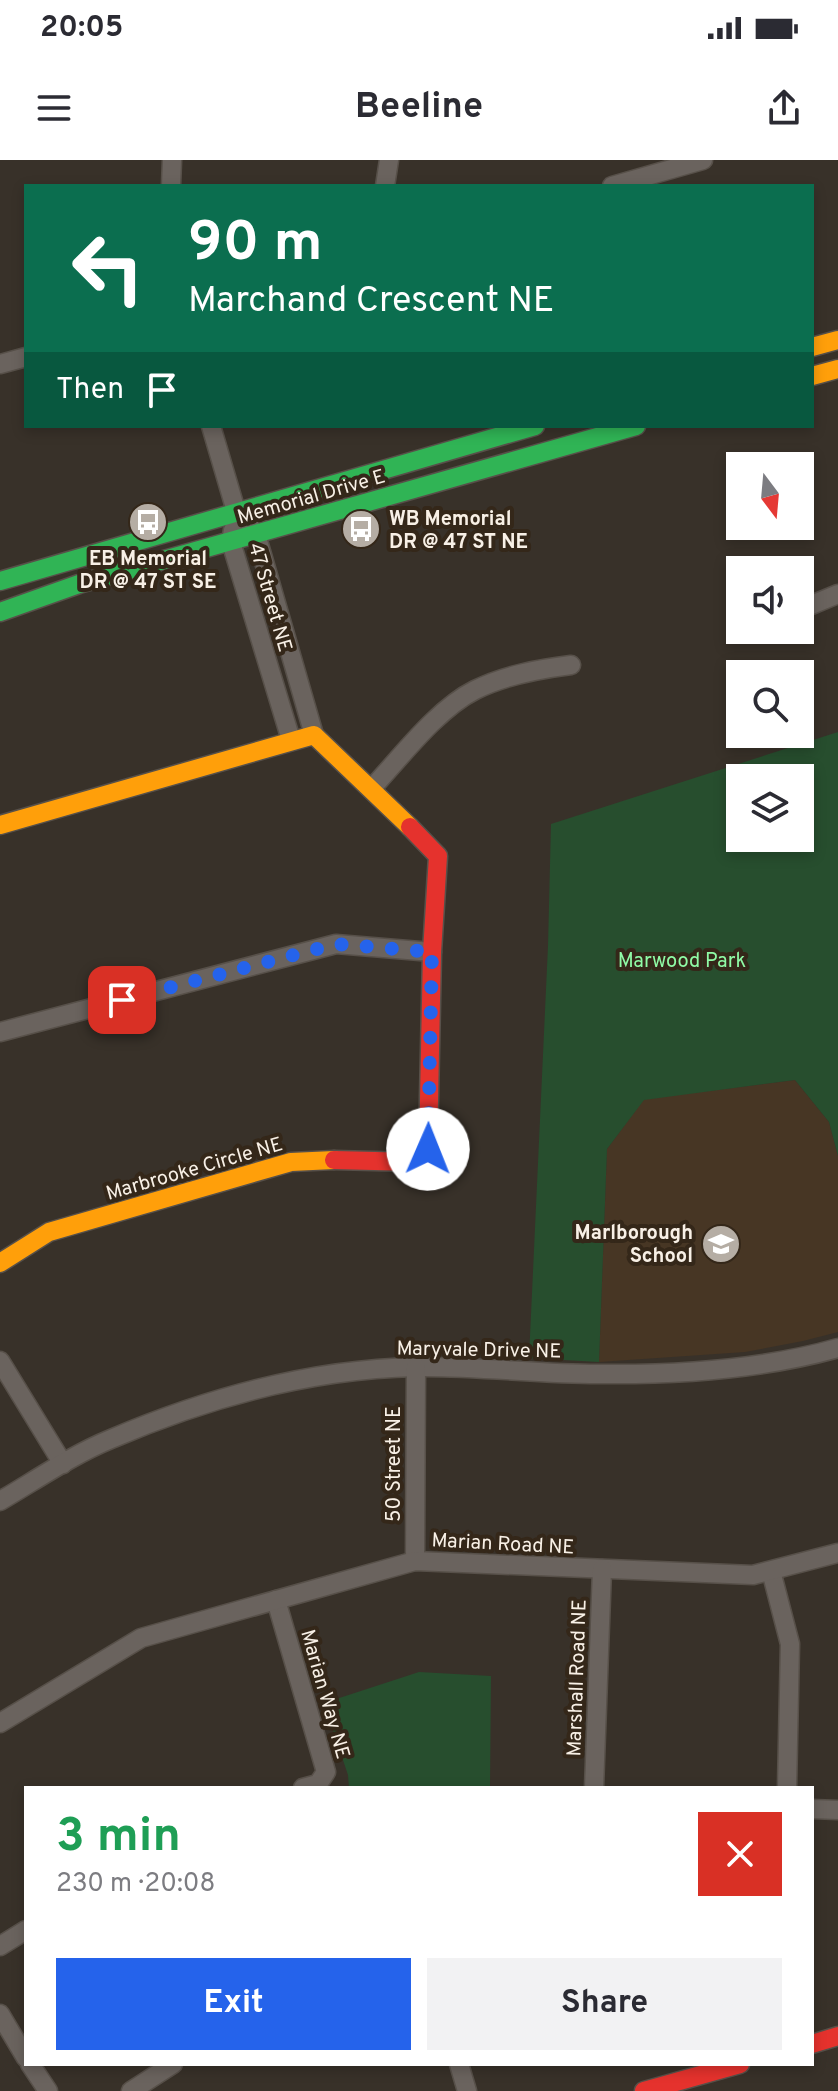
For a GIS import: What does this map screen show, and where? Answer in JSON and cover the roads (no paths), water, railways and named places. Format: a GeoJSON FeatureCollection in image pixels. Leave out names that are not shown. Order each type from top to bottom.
{"type":"FeatureCollection","features":[{"type":"Feature","properties":{"kind":"street"},"geometry":{"type":"LineString","coordinates":[[171,184],[172,160]]}},
{"type":"Feature","properties":{"kind":"street"},"geometry":{"type":"LineString","coordinates":[[385,184],[389,160]]}},
{"type":"Feature","properties":{"kind":"street"},"geometry":{"type":"LineString","coordinates":[[627,184],[658,180],[703,160]]}},
{"type":"Feature","properties":{"kind":"street"},"geometry":{"type":"LineString","coordinates":[[814,346],[838,340]]}},
{"type":"Feature","properties":{"kind":"street"},"geometry":{"type":"LineString","coordinates":[[0,364],[24,358]]}},
{"type":"Feature","properties":{"kind":"street"},"geometry":{"type":"LineString","coordinates":[[814,375],[838,369]]}},
{"type":"Feature","properties":{"kind":"street"},"geometry":{"type":"LineString","coordinates":[[212,428],[236,511]]}},
{"type":"Feature","properties":{"kind":"street","name":"Memorial Drive E"},"geometry":{"type":"LineString","coordinates":[[0,581],[528,428]]}},
{"type":"Feature","properties":{"kind":"street","name":"Memorial Drive E"},"geometry":{"type":"LineString","coordinates":[[0,612],[79,584],[629,428]]}},
{"type":"Feature","properties":{"kind":"street","name":"47 Street NE"},"geometry":{"type":"LineString","coordinates":[[236,511],[256,534],[314,735]]}},
{"type":"Feature","properties":{"kind":"street","name":"47 Street NE"},"geometry":{"type":"LineString","coordinates":[[236,511],[231,542],[291,740]]}},
{"type":"Feature","properties":{"kind":"street"},"geometry":{"type":"LineString","coordinates":[[814,604],[838,594]]}},
{"type":"Feature","properties":{"kind":"street"},"geometry":{"type":"LineString","coordinates":[[372,788],[443,713],[475,690],[528,671],[571,665]]}},
{"type":"Feature","properties":{"kind":"street"},"geometry":{"type":"LineString","coordinates":[[0,825],[314,735]]}},
{"type":"Feature","properties":{"kind":"street","name":"Marbrooke Circle NE"},"geometry":{"type":"LineString","coordinates":[[0,1263],[49,1232],[291,1162],[414,1162],[428,1149],[432,952],[438,856],[372,788],[314,735]]}},
{"type":"Feature","properties":{"kind":"street"},"geometry":{"type":"LineString","coordinates":[[0,1032],[336,944],[432,952]]}},
{"type":"Feature","properties":{"kind":"street","name":"Maryvale Drive NE"},"geometry":{"type":"LineString","coordinates":[[0,1501],[109,1440],[223,1397],[335,1374],[416,1367],[598,1374],[688,1371],[740,1368],[799,1359],[838,1348]]}},
{"type":"Feature","properties":{"kind":"street"},"geometry":{"type":"LineString","coordinates":[[0,1361],[63,1464]]}},
{"type":"Feature","properties":{"kind":"street","name":"50 Street NE"},"geometry":{"type":"LineString","coordinates":[[415,1561],[416,1367]]}},
{"type":"Feature","properties":{"kind":"street","name":"Marian Road NE"},"geometry":{"type":"LineString","coordinates":[[0,1723],[141,1638],[415,1561],[753,1575],[838,1553]]}},
{"type":"Feature","properties":{"kind":"street","name":"Marshall Road NE"},"geometry":{"type":"LineString","coordinates":[[594,1786],[602,1569]]}},
{"type":"Feature","properties":{"kind":"street"},"geometry":{"type":"LineString","coordinates":[[771,1571],[790,1644],[787,1786]]}},
{"type":"Feature","properties":{"kind":"street","name":"Marian Way NE"},"geometry":{"type":"LineString","coordinates":[[276,1600],[326,1772],[318,1784],[310,1786]]}},
{"type":"Feature","properties":{"kind":"street"},"geometry":{"type":"LineString","coordinates":[[814,1809],[838,1810]]}},
{"type":"Feature","properties":{"kind":"street"},"geometry":{"type":"LineString","coordinates":[[0,1946],[24,1931]]}},
{"type":"Feature","properties":{"kind":"street"},"geometry":{"type":"LineString","coordinates":[[0,2014],[24,2055]]}},
{"type":"Feature","properties":{"kind":"street"},"geometry":{"type":"LineString","coordinates":[[814,2037],[838,2036]]}},
{"type":"Feature","properties":{"kind":"street"},"geometry":{"type":"LineString","coordinates":[[31,2066],[48,2091]]}},
{"type":"Feature","properties":{"kind":"street"},"geometry":{"type":"LineString","coordinates":[[131,2091],[170,2066]]}},
{"type":"Feature","properties":{"kind":"street"},"geometry":{"type":"LineString","coordinates":[[460,2066],[467,2091]]}},
{"type":"Feature","properties":{"kind":"street"},"geometry":{"type":"LineString","coordinates":[[644,2091],[733,2066]]}},
{"type":"Feature","properties":{"kind":"place","name":"EB Memorial DR @ 47 ST SE"},"geometry":{"type":"Point","coordinates":[148,522]}},
{"type":"Feature","properties":{"kind":"place","name":"WB Memorial DR @ 47 ST NE"},"geometry":{"type":"Point","coordinates":[361,529]}},
{"type":"Feature","properties":{"kind":"place","name":"Marlborough School"},"geometry":{"type":"Point","coordinates":[721,1244]}},
{"type":"Feature","properties":{"kind":"park label","name":"Marwood Park"},"geometry":{"type":"Point","coordinates":[682,960]}}]}
